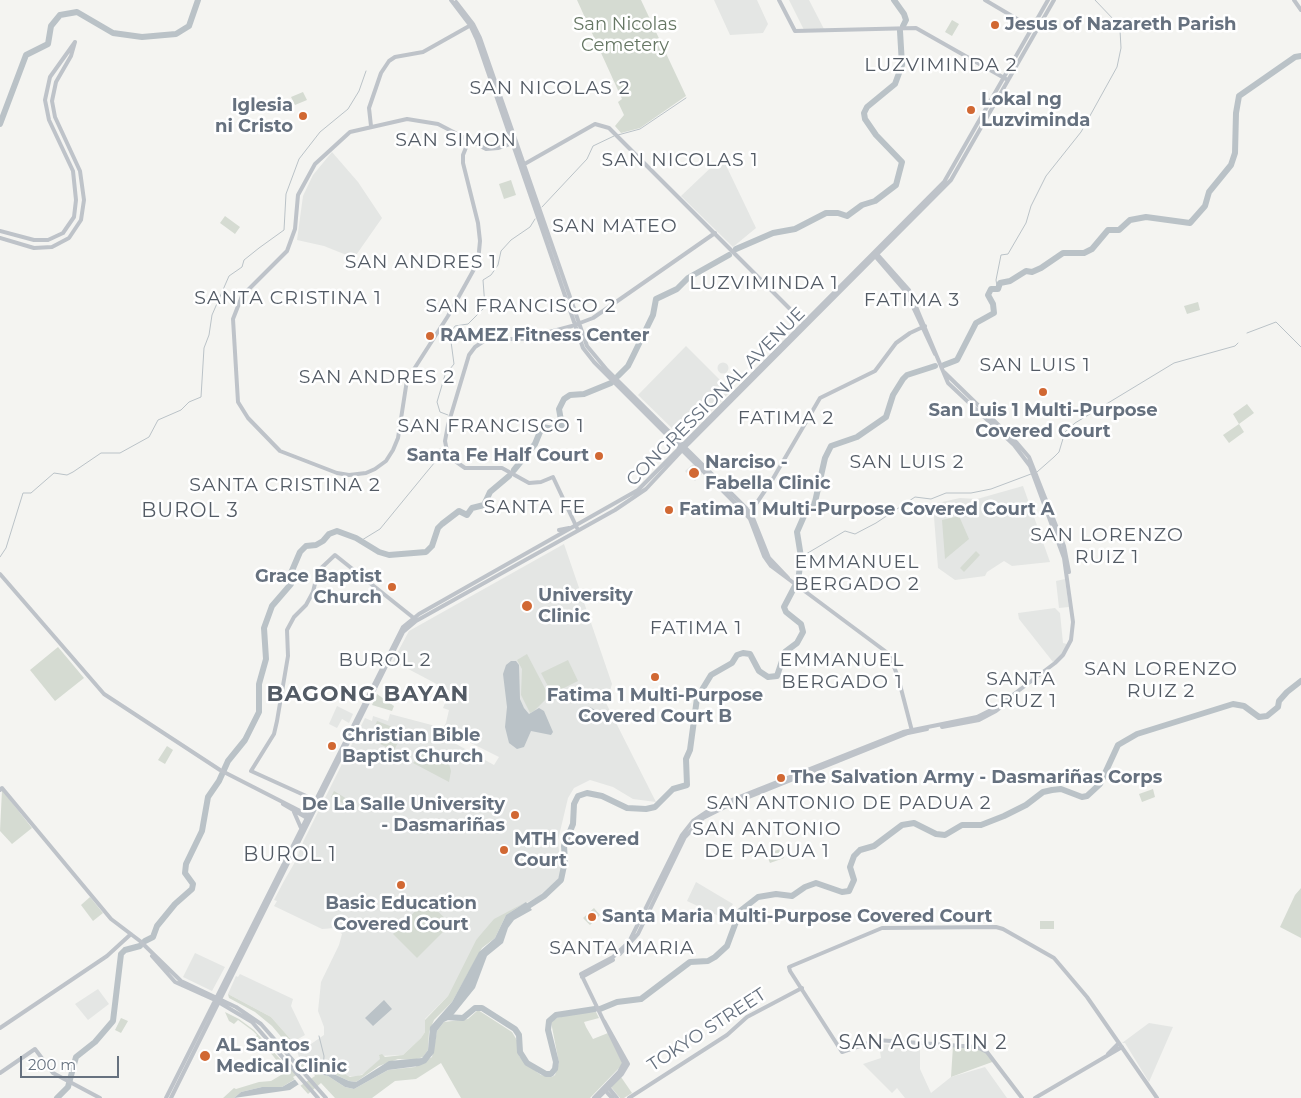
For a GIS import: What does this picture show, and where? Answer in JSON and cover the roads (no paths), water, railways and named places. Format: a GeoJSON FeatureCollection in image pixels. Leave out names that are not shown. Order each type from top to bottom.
{"type":"FeatureCollection","features":[{"type":"Feature","properties":{"kind":"street"},"geometry":{"type":"LineString","coordinates":[[452,0],[471,24],[484,48],[521,166],[583,348],[594,362],[675,443],[682,447]]}},
{"type":"Feature","properties":{"kind":"street"},"geometry":{"type":"LineString","coordinates":[[779,0],[795,31],[916,28],[1006,79]]}},
{"type":"Feature","properties":{"kind":"street","name":"CONGRESSIONAL AVENUE"},"geometry":{"type":"LineString","coordinates":[[805,324],[877,256],[951,180],[1048,0]]}},
{"type":"Feature","properties":{"kind":"street","name":"CONGRESSIONAL AVENUE"},"geometry":{"type":"LineString","coordinates":[[1034,29],[1054,0]]}},
{"type":"Feature","properties":{"kind":"street"},"geometry":{"type":"LineString","coordinates":[[1294,0],[1301,10]]}},
{"type":"Feature","properties":{"kind":"street"},"geometry":{"type":"LineString","coordinates":[[985,1],[1034,29]]}},
{"type":"Feature","properties":{"kind":"street"},"geometry":{"type":"LineString","coordinates":[[371,126],[371,102],[381,73],[389,61],[396,57],[423,52],[471,24]]}},
{"type":"Feature","properties":{"kind":"street"},"geometry":{"type":"LineString","coordinates":[[0,231],[34,240],[48,240],[63,233],[74,217],[76,200],[73,171],[52,126],[45,100],[50,77],[75,42],[71,56],[56,82],[52,101],[58,123],[80,170],[84,200],[81,220],[69,238],[52,247],[34,248],[0,238]]}},
{"type":"Feature","properties":{"kind":"street","name":"CONGRESSIONAL AVENUE"},"geometry":{"type":"LineString","coordinates":[[166,1098],[218,1000],[399,639],[414,619],[560,532],[639,495],[682,447],[805,324],[950,174],[1006,79]]}},
{"type":"Feature","properties":{"kind":"street"},"geometry":{"type":"LineString","coordinates":[[469,140],[463,154],[463,164],[478,223],[480,241],[478,262],[448,316],[407,380],[398,438],[390,456],[370,472],[358,475],[344,474],[280,451],[243,412],[237,393],[233,319],[242,296],[287,251],[294,229],[298,195],[315,164],[342,137],[358,129],[407,119],[427,121],[448,128],[489,149],[514,143]]}},
{"type":"Feature","properties":{"kind":"street"},"geometry":{"type":"LineString","coordinates":[[521,166],[595,124],[604,125],[614,131],[805,324]]}},
{"type":"Feature","properties":{"kind":"street"},"geometry":{"type":"LineString","coordinates":[[560,532],[576,526],[553,477],[541,482],[530,483],[508,471],[495,467],[465,468],[448,456],[445,441],[449,420],[469,355],[474,347],[487,339],[523,339],[576,325],[602,314],[714,233]]}},
{"type":"Feature","properties":{"kind":"street"},"geometry":{"type":"LineString","coordinates":[[598,1098],[628,1064],[581,975],[613,956],[629,942],[682,835],[700,815],[714,807],[912,730],[968,721],[994,708],[1055,663],[1069,645],[1073,622],[1064,558],[1032,466],[1014,445],[948,383],[906,284],[873,252]]}},
{"type":"Feature","properties":{"kind":"street"},"geometry":{"type":"LineString","coordinates":[[576,325],[594,356],[749,514],[766,560],[889,654],[898,677],[912,730]]}},
{"type":"Feature","properties":{"kind":"street"},"geometry":{"type":"LineString","coordinates":[[749,514],[771,482],[820,398],[875,371],[896,343],[924,327]]}},
{"type":"Feature","properties":{"kind":"street"},"geometry":{"type":"LineString","coordinates":[[673,454],[675,443]]}},
{"type":"Feature","properties":{"kind":"street","name":"CONGRESSIONAL AVENUE"},"geometry":{"type":"LineString","coordinates":[[414,619],[633,494],[682,447]]}},
{"type":"Feature","properties":{"kind":"street"},"geometry":{"type":"LineString","coordinates":[[317,801],[251,771],[274,734],[278,721],[288,656],[287,630],[294,617],[306,605],[318,571],[335,555],[414,619]]}},
{"type":"Feature","properties":{"kind":"street"},"geometry":{"type":"LineString","coordinates":[[0,574],[104,694],[220,770],[309,817]]}},
{"type":"Feature","properties":{"kind":"street"},"geometry":{"type":"LineString","coordinates":[[1,789],[111,918],[140,941],[174,981],[218,1000],[261,1024],[314,1089],[326,1098]]}},
{"type":"Feature","properties":{"kind":"street"},"geometry":{"type":"LineString","coordinates":[[281,802],[294,812],[309,817]]}},
{"type":"Feature","properties":{"kind":"street"},"geometry":{"type":"LineString","coordinates":[[294,812],[301,828]]}},
{"type":"Feature","properties":{"kind":"street","name":"CONGRESSIONAL AVENUE"},"geometry":{"type":"LineString","coordinates":[[171,1098],[301,828],[309,817]]}},
{"type":"Feature","properties":{"kind":"street"},"geometry":{"type":"LineString","coordinates":[[1022,1098],[987,1052],[978,1047],[878,1040],[842,1052],[790,971],[791,965],[882,928],[996,927],[1054,958],[1087,997],[1156,1098]]}},
{"type":"Feature","properties":{"kind":"street"},"geometry":{"type":"LineString","coordinates":[[0,1028],[107,956],[131,934]]}},
{"type":"Feature","properties":{"kind":"street","name":"TOKYO STREET"},"geometry":{"type":"LineString","coordinates":[[629,1098],[727,1035],[747,1017],[802,988]]}},
{"type":"Feature","properties":{"kind":"street"},"geometry":{"type":"LineString","coordinates":[[218,1000],[257,1027],[294,1065]]}},
{"type":"Feature","properties":{"kind":"street"},"geometry":{"type":"LineString","coordinates":[[215,1010],[232,1010]]}},
{"type":"Feature","properties":{"kind":"street"},"geometry":{"type":"LineString","coordinates":[[1035,1098],[1121,1045]]}},
{"type":"Feature","properties":{"kind":"street"},"geometry":{"type":"LineString","coordinates":[[0,1073],[35,1049],[53,1073],[100,1098]]}},
{"type":"Feature","properties":{"kind":"street"},"geometry":{"type":"LineString","coordinates":[[594,1098],[606,1088]]}},
{"type":"Feature","properties":{"kind":"street"},"geometry":{"type":"LineString","coordinates":[[606,1088],[612,1098]]}},
{"type":"Feature","properties":{"kind":"street"},"geometry":{"type":"LineString","coordinates":[[606,1088],[617,1098]]}},
{"type":"Feature","properties":{"kind":"street"},"geometry":{"type":"LineString","coordinates":[[314,1089],[318,1098]]}},
{"type":"Feature","properties":{"kind":"waterway"},"geometry":{"type":"LineString","coordinates":[[0,124],[26,55],[48,44],[51,26],[60,15],[77,12],[113,33],[142,37],[176,34],[189,26],[198,0]]}},
{"type":"Feature","properties":{"kind":"waterway"},"geometry":{"type":"LineString","coordinates":[[894,0],[904,14],[906,20],[903,26]]}},
{"type":"Feature","properties":{"kind":"waterway"},"geometry":{"type":"LineString","coordinates":[[997,286],[996,280],[1001,255],[1008,254],[1026,223],[1031,206],[1046,176],[1081,132],[1117,67],[1121,48],[1120,30],[1115,21],[1095,0]]}},
{"type":"Feature","properties":{"kind":"waterway"},"geometry":{"type":"LineString","coordinates":[[736,249],[773,233],[795,229],[826,213],[838,213],[847,216],[862,205],[875,201],[896,185],[902,162],[876,135],[865,119],[864,113],[867,107],[895,84],[902,65],[900,31]]}},
{"type":"Feature","properties":{"kind":"waterway"},"geometry":{"type":"LineString","coordinates":[[944,365],[957,360],[976,323],[994,313],[993,304],[988,295],[991,289],[998,289],[1000,283],[1010,281],[1026,271],[1032,272],[1041,268],[1063,253],[1084,253],[1092,249],[1108,230],[1119,230],[1130,220],[1146,217],[1190,223],[1205,206],[1209,192],[1231,165],[1235,153],[1236,113],[1239,96],[1295,57],[1301,56]]}},
{"type":"Feature","properties":{"kind":"waterway"},"geometry":{"type":"LineString","coordinates":[[0,557],[6,548],[23,493],[31,493],[54,473],[67,475],[73,472],[101,453],[120,453],[149,437],[158,420],[181,410],[189,402],[201,397],[204,348],[209,335],[212,315],[229,276],[242,267],[244,260],[284,230],[286,194],[299,159],[320,132],[348,109],[359,91],[366,71]]}},
{"type":"Feature","properties":{"kind":"waterway"},"geometry":{"type":"LineString","coordinates":[[618,135],[640,129],[686,98]]}},
{"type":"Feature","properties":{"kind":"waterway"},"geometry":{"type":"LineString","coordinates":[[542,207],[587,159],[593,146],[614,136]]}},
{"type":"Feature","properties":{"kind":"waterway"},"geometry":{"type":"LineString","coordinates":[[448,415],[440,412],[437,402],[445,375],[454,364],[450,334],[455,326],[468,324],[485,307],[483,280],[491,275],[498,265],[501,251],[511,240],[530,227],[535,219]]}},
{"type":"Feature","properties":{"kind":"waterway"},"geometry":{"type":"LineString","coordinates":[[618,376],[628,366],[633,356],[653,315],[656,299],[677,289],[688,278],[729,255]]}},
{"type":"Feature","properties":{"kind":"waterway"},"geometry":{"type":"LineString","coordinates":[[1247,333],[1276,322],[1301,347]]}},
{"type":"Feature","properties":{"kind":"waterway"},"geometry":{"type":"LineString","coordinates":[[1037,472],[1059,452],[1065,432],[1075,423],[1174,363],[1235,346],[1238,343]]}},
{"type":"Feature","properties":{"kind":"waterway"},"geometry":{"type":"LineString","coordinates":[[798,582],[801,557],[797,532],[804,516],[815,502],[825,458],[831,446],[857,437],[886,417],[893,395],[903,379],[907,375],[935,366]]}},
{"type":"Feature","properties":{"kind":"waterway"},"geometry":{"type":"LineString","coordinates":[[514,470],[535,444],[542,427],[554,429],[562,426],[559,409],[564,399],[570,395],[584,394],[611,383]]}},
{"type":"Feature","properties":{"kind":"waterway"},"geometry":{"type":"LineString","coordinates":[[362,540],[380,529],[435,462],[440,449]]}},
{"type":"Feature","properties":{"kind":"waterway"},"geometry":{"type":"LineString","coordinates":[[801,557],[845,531],[855,534],[876,523],[915,497],[931,499],[946,493],[971,493],[991,489],[1031,474]]}},
{"type":"Feature","properties":{"kind":"waterway"},"geometry":{"type":"LineString","coordinates":[[145,941],[153,937],[157,926],[175,904],[192,889],[193,884],[185,873],[186,864],[202,831],[208,797],[219,781],[228,761],[245,740],[259,712],[259,684],[266,659],[264,628],[272,606],[291,584],[291,573],[300,552],[306,546],[316,545],[329,534],[337,531],[356,538],[379,552],[389,555],[426,552],[432,546],[438,528],[442,524],[459,511],[467,515],[472,508],[484,505],[490,492],[509,476]]}},
{"type":"Feature","properties":{"kind":"waterway"},"geometry":{"type":"LineString","coordinates":[[522,910],[544,896],[561,880],[565,861],[564,846],[573,824],[574,804],[578,796],[587,793],[602,796],[627,808],[646,809],[655,807],[673,789],[687,785],[686,759],[690,750],[697,698],[711,675],[732,663],[737,655],[743,653],[750,654],[759,671],[768,677],[777,676],[785,652],[797,643],[803,632],[801,624],[786,612],[784,607],[795,586]]}},
{"type":"Feature","properties":{"kind":"waterway"},"geometry":{"type":"LineString","coordinates":[[600,1009],[617,1002],[641,999],[690,962],[708,961],[715,957],[727,946],[740,911],[758,897],[776,894],[792,896],[805,887],[816,883],[842,892],[849,891],[854,880],[850,867],[854,856],[860,850],[874,846],[902,825],[914,823],[936,834],[945,835],[962,825],[981,825],[1004,816],[1026,805],[1043,792],[1061,789],[1082,797],[1087,796],[1100,784],[1118,745],[1137,734],[1233,704],[1244,706],[1259,717],[1267,716],[1278,707],[1279,701],[1287,692],[1301,681]]}},
{"type":"Feature","properties":{"kind":"waterway"},"geometry":{"type":"LineString","coordinates":[[57,1098],[68,1087],[76,1057],[95,1042],[113,1021],[121,954],[125,950],[140,946]]}},
{"type":"Feature","properties":{"kind":"waterway"},"geometry":{"type":"LineString","coordinates":[[445,1017],[463,1018],[475,1008],[482,1008],[515,1029],[519,1035],[520,1052],[527,1063],[546,1074],[551,1074],[555,1069],[556,1062],[548,1030],[549,1021],[556,1015],[595,1009]]}},
{"type":"Feature","properties":{"kind":"waterway"},"geometry":{"type":"LineString","coordinates":[[319,1036],[324,1056],[323,1070]]}},
{"type":"Feature","properties":{"kind":"place","name":"Jesus of Nazareth Parish"},"geometry":{"type":"Point","coordinates":[995,25]}},
{"type":"Feature","properties":{"kind":"place","name":"Lokal ng Luzviminda"},"geometry":{"type":"Point","coordinates":[971,110]}},
{"type":"Feature","properties":{"kind":"place","name":"Iglesia ni Cristo"},"geometry":{"type":"Point","coordinates":[303,116]}},
{"type":"Feature","properties":{"kind":"place","name":"RAMEZ Fitness Center"},"geometry":{"type":"Point","coordinates":[430,336]}},
{"type":"Feature","properties":{"kind":"place","name":"San Luis 1 Multi-Purpose Covered Court"},"geometry":{"type":"Point","coordinates":[1043,392]}},
{"type":"Feature","properties":{"kind":"place","name":"Santa Fe Half Court"},"geometry":{"type":"Point","coordinates":[599,456]}},
{"type":"Feature","properties":{"kind":"place","name":"Narciso - Fabella Clinic"},"geometry":{"type":"Point","coordinates":[694,473]}},
{"type":"Feature","properties":{"kind":"place","name":"Fatima 1 Multi-Purpose Covered Court A"},"geometry":{"type":"Point","coordinates":[669,510]}},
{"type":"Feature","properties":{"kind":"place","name":"Grace Baptist Church"},"geometry":{"type":"Point","coordinates":[392,587]}},
{"type":"Feature","properties":{"kind":"place","name":"University Clinic"},"geometry":{"type":"Point","coordinates":[527,606]}},
{"type":"Feature","properties":{"kind":"place","name":"Fatima 1 Multi-Purpose Covered Court B"},"geometry":{"type":"Point","coordinates":[655,677]}},
{"type":"Feature","properties":{"kind":"place","name":"Christian Bible Baptist Church"},"geometry":{"type":"Point","coordinates":[332,746]}},
{"type":"Feature","properties":{"kind":"place","name":"The Salvation Army - Dasmariñas Corps"},"geometry":{"type":"Point","coordinates":[781,778]}},
{"type":"Feature","properties":{"kind":"place","name":"De La Salle University - Dasmariñas"},"geometry":{"type":"Point","coordinates":[515,815]}},
{"type":"Feature","properties":{"kind":"place","name":"MTH Covered Court"},"geometry":{"type":"Point","coordinates":[504,850]}},
{"type":"Feature","properties":{"kind":"place","name":"Basic Education Covered Court"},"geometry":{"type":"Point","coordinates":[401,885]}},
{"type":"Feature","properties":{"kind":"place","name":"Santa Maria Multi-Purpose Covered Court"},"geometry":{"type":"Point","coordinates":[592,917]}},
{"type":"Feature","properties":{"kind":"place","name":"AL Santos Medical Clinic"},"geometry":{"type":"Point","coordinates":[205,1056]}},
{"type":"Feature","properties":{"kind":"district","name":"LUZVIMINDA 2"},"geometry":{"type":"Point","coordinates":[941,65]}},
{"type":"Feature","properties":{"kind":"district","name":"SAN NICOLAS 2"},"geometry":{"type":"Point","coordinates":[550,88]}},
{"type":"Feature","properties":{"kind":"district","name":"SAN SIMON"},"geometry":{"type":"Point","coordinates":[456,140]}},
{"type":"Feature","properties":{"kind":"district","name":"SAN NICOLAS 1"},"geometry":{"type":"Point","coordinates":[680,160]}},
{"type":"Feature","properties":{"kind":"district","name":"SAN MATEO"},"geometry":{"type":"Point","coordinates":[615,226]}},
{"type":"Feature","properties":{"kind":"district","name":"SAN ANDRES 1"},"geometry":{"type":"Point","coordinates":[421,262]}},
{"type":"Feature","properties":{"kind":"district","name":"LUZVIMINDA 1"},"geometry":{"type":"Point","coordinates":[764,283]}},
{"type":"Feature","properties":{"kind":"district","name":"SANTA CRISTINA 1"},"geometry":{"type":"Point","coordinates":[288,298]}},
{"type":"Feature","properties":{"kind":"district","name":"FATIMA 3"},"geometry":{"type":"Point","coordinates":[912,300]}},
{"type":"Feature","properties":{"kind":"district","name":"SAN FRANCISCO 2"},"geometry":{"type":"Point","coordinates":[521,306]}},
{"type":"Feature","properties":{"kind":"district","name":"SAN LUIS 1"},"geometry":{"type":"Point","coordinates":[1035,365]}},
{"type":"Feature","properties":{"kind":"district","name":"SAN ANDRES 2"},"geometry":{"type":"Point","coordinates":[377,377]}},
{"type":"Feature","properties":{"kind":"district","name":"FATIMA 2"},"geometry":{"type":"Point","coordinates":[786,418]}},
{"type":"Feature","properties":{"kind":"district","name":"SAN FRANCISCO 1"},"geometry":{"type":"Point","coordinates":[491,426]}},
{"type":"Feature","properties":{"kind":"district","name":"SAN LUIS 2"},"geometry":{"type":"Point","coordinates":[907,462]}},
{"type":"Feature","properties":{"kind":"district","name":"SANTA CRISTINA 2"},"geometry":{"type":"Point","coordinates":[285,485]}},
{"type":"Feature","properties":{"kind":"district","name":"SANTA FE"},"geometry":{"type":"Point","coordinates":[535,507]}},
{"type":"Feature","properties":{"kind":"district","name":"BUROL 3"},"geometry":{"type":"Point","coordinates":[190,511]}},
{"type":"Feature","properties":{"kind":"district","name":"SAN LORENZO RUIZ 1"},"geometry":{"type":"Point","coordinates":[1107,546]}},
{"type":"Feature","properties":{"kind":"district","name":"EMMANUEL BERGADO 2"},"geometry":{"type":"Point","coordinates":[857,573]}},
{"type":"Feature","properties":{"kind":"district","name":"FATIMA 1"},"geometry":{"type":"Point","coordinates":[696,628]}},
{"type":"Feature","properties":{"kind":"district","name":"BUROL 2"},"geometry":{"type":"Point","coordinates":[385,660]}},
{"type":"Feature","properties":{"kind":"district","name":"EMMANUEL BERGADO 1"},"geometry":{"type":"Point","coordinates":[842,671]}},
{"type":"Feature","properties":{"kind":"district","name":"SAN LORENZO RUIZ 2"},"geometry":{"type":"Point","coordinates":[1161,680]}},
{"type":"Feature","properties":{"kind":"district","name":"SANTA CRUZ 1"},"geometry":{"type":"Point","coordinates":[1021,690]}},
{"type":"Feature","properties":{"kind":"district","name":"BAGONG BAYAN"},"geometry":{"type":"Point","coordinates":[368,695]}},
{"type":"Feature","properties":{"kind":"district","name":"SAN ANTONIO DE PADUA 2"},"geometry":{"type":"Point","coordinates":[849,803]}},
{"type":"Feature","properties":{"kind":"district","name":"SAN ANTONIO DE PADUA 1"},"geometry":{"type":"Point","coordinates":[767,840]}},
{"type":"Feature","properties":{"kind":"district","name":"BUROL 1"},"geometry":{"type":"Point","coordinates":[290,855]}},
{"type":"Feature","properties":{"kind":"district","name":"SANTA MARIA"},"geometry":{"type":"Point","coordinates":[622,948]}},
{"type":"Feature","properties":{"kind":"district","name":"SAN AGUSTIN 2"},"geometry":{"type":"Point","coordinates":[923,1043]}},
{"type":"Feature","properties":{"kind":"park label","name":"San Nicolas Cemetery"},"geometry":{"type":"Point","coordinates":[625,35]}}]}
